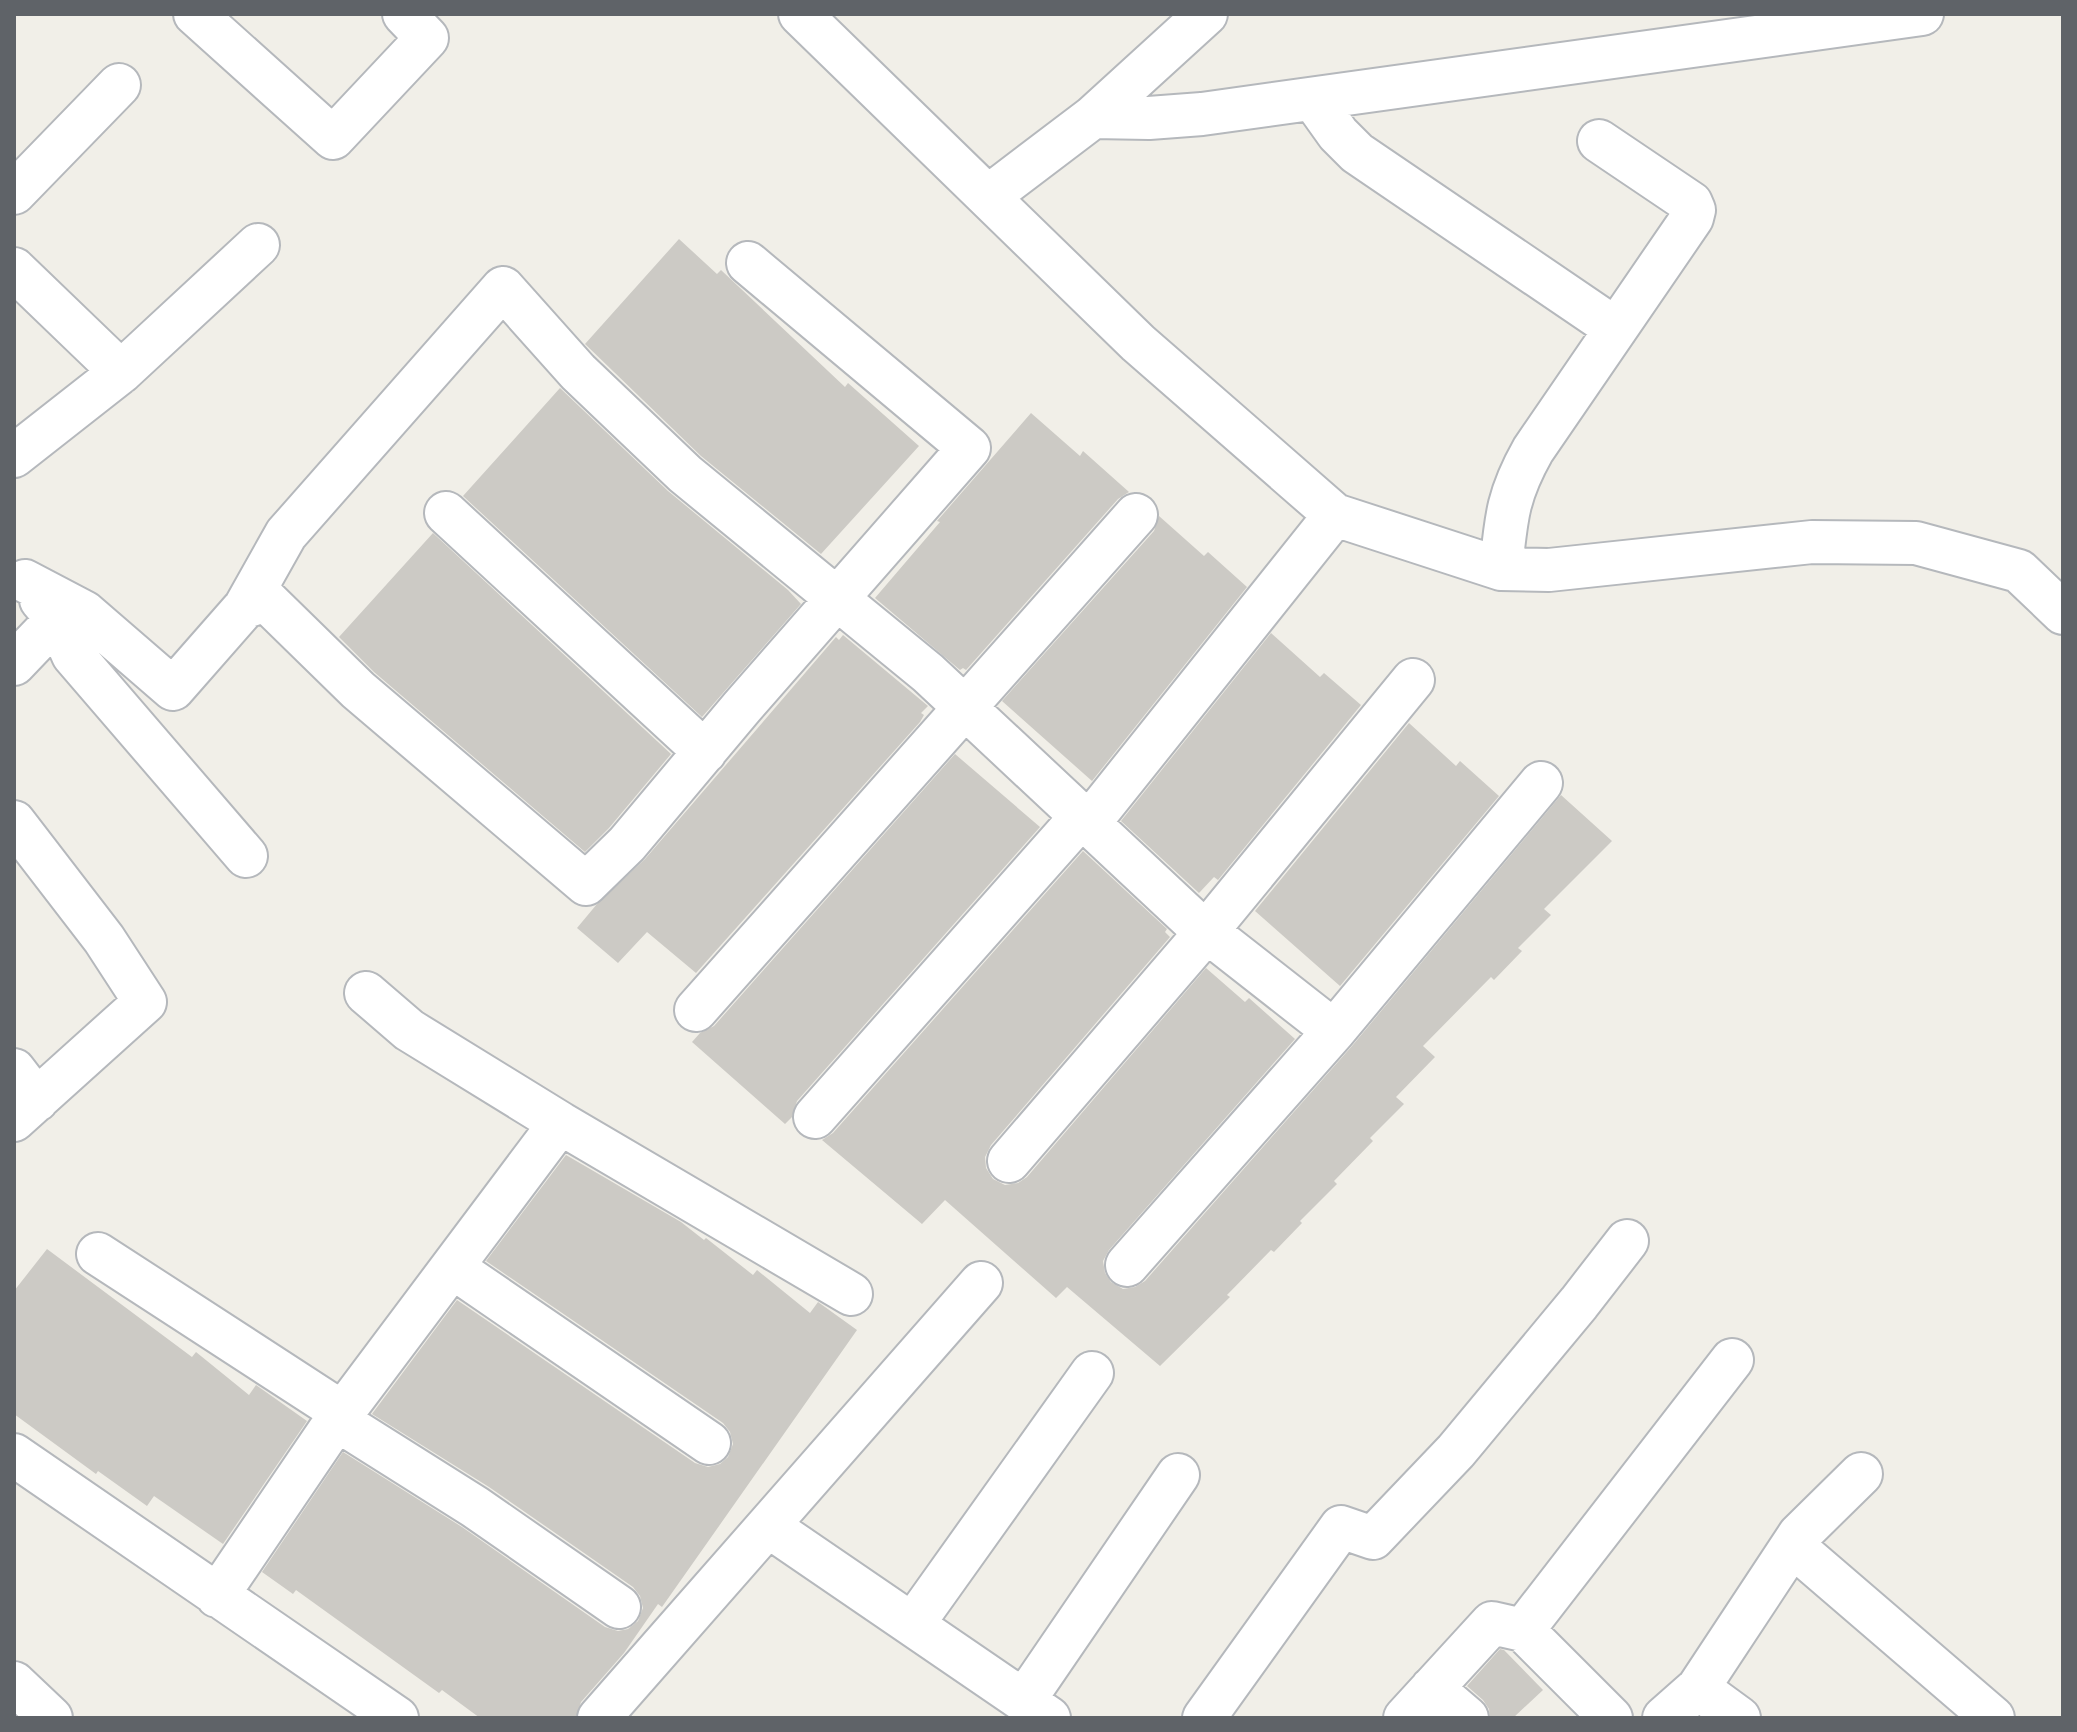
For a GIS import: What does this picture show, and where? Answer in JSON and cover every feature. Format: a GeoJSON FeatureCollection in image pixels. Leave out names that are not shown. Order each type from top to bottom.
{"type":"FeatureCollection","features":[{"type":"Feature","properties":{"kind":"street"},"geometry":{"type":"LineString","coordinates":[[195,14],[333,138],[428,22]]}},
{"type":"Feature","properties":{"kind":"street"},"geometry":{"type":"LineString","coordinates":[[800,14],[1138,343],[1335,515],[1501,569],[1549,570],[1812,542],[1916,543],[2019,571],[2063,613]]}},
{"type":"Feature","properties":{"kind":"street"},"geometry":{"type":"LineString","coordinates":[[989,196],[1093,117],[1206,14]]}},
{"type":"Feature","properties":{"kind":"street"},"geometry":{"type":"LineString","coordinates":[[1093,117],[1149,118],[1202,114],[1922,14]]}},
{"type":"Feature","properties":{"kind":"street"},"geometry":{"type":"LineString","coordinates":[[14,193],[119,85]]}},
{"type":"Feature","properties":{"kind":"street"},"geometry":{"type":"LineString","coordinates":[[1313,99],[1338,134],[1357,153],[1616,329]]}},
{"type":"Feature","properties":{"kind":"street"},"geometry":{"type":"LineString","coordinates":[[1501,569],[1507,511],[1516,480],[1533,450],[1692,218],[1694,210],[1691,203],[1599,141]]}},
{"type":"Feature","properties":{"kind":"street"},"geometry":{"type":"LineString","coordinates":[[14,456],[121,372],[258,245]]}},
{"type":"Feature","properties":{"kind":"street"},"geometry":{"type":"LineString","coordinates":[[245,607],[266,600],[358,690],[586,884],[627,844],[969,448],[748,263]]}},
{"type":"Feature","properties":{"kind":"street"},"geometry":{"type":"LineString","coordinates":[[14,269],[121,372]]}},
{"type":"Feature","properties":{"kind":"street"},"geometry":{"type":"LineString","coordinates":[[20,574],[84,612],[173,689],[245,607],[286,534],[503,288],[578,372],[685,474],[928,673],[1191,919],[1334,1031]]}},
{"type":"Feature","properties":{"kind":"street"},"geometry":{"type":"LineString","coordinates":[[446,513],[705,752]]}},
{"type":"Feature","properties":{"kind":"street"},"geometry":{"type":"LineString","coordinates":[[696,1010],[1136,515]]}},
{"type":"Feature","properties":{"kind":"street"},"geometry":{"type":"LineString","coordinates":[[815,1117],[1085,819],[1335,515]]}},
{"type":"Feature","properties":{"kind":"street"},"geometry":{"type":"LineString","coordinates":[[20,574],[57,619],[73,655],[246,856]]}},
{"type":"Feature","properties":{"kind":"street"},"geometry":{"type":"LineString","coordinates":[[14,664],[57,619]]}},
{"type":"Feature","properties":{"kind":"street"},"geometry":{"type":"LineString","coordinates":[[1009,1161],[1207,931],[1413,680]]}},
{"type":"Feature","properties":{"kind":"street"},"geometry":{"type":"LineString","coordinates":[[1127,1265],[1334,1031],[1541,783]]}},
{"type":"Feature","properties":{"kind":"street"},"geometry":{"type":"LineString","coordinates":[[14,822],[104,939],[145,1002],[22,1097]]}},
{"type":"Feature","properties":{"kind":"street"},"geometry":{"type":"LineString","coordinates":[[366,993],[409,1030],[560,1123],[851,1294]]}},
{"type":"Feature","properties":{"kind":"street"},"geometry":{"type":"LineString","coordinates":[[217,1596],[340,1417],[560,1123]]}},
{"type":"Feature","properties":{"kind":"street"},"geometry":{"type":"LineString","coordinates":[[1204,1718],[1341,1527],[1373,1538],[1456,1451],[1627,1241]]}},
{"type":"Feature","properties":{"kind":"street"},"geometry":{"type":"LineString","coordinates":[[98,1254],[619,1607]]}},
{"type":"Feature","properties":{"kind":"street"},"geometry":{"type":"LineString","coordinates":[[452,1267],[709,1443]]}},
{"type":"Feature","properties":{"kind":"street"},"geometry":{"type":"LineString","coordinates":[[599,1718],[981,1283]]}},
{"type":"Feature","properties":{"kind":"street"},"geometry":{"type":"LineString","coordinates":[[1523,1630],[1732,1360]]}},
{"type":"Feature","properties":{"kind":"street"},"geometry":{"type":"LineString","coordinates":[[913,1624],[1092,1373]]}},
{"type":"Feature","properties":{"kind":"street"},"geometry":{"type":"LineString","coordinates":[[14,1455],[397,1718]]}},
{"type":"Feature","properties":{"kind":"street"},"geometry":{"type":"LineString","coordinates":[[1664,1718],[1698,1688],[1799,1535],[1861,1474]]}},
{"type":"Feature","properties":{"kind":"street"},"geometry":{"type":"LineString","coordinates":[[768,1526],[1037,1709],[1178,1475]]}},
{"type":"Feature","properties":{"kind":"street"},"geometry":{"type":"LineString","coordinates":[[1793,1546],[1993,1718]]}},
{"type":"Feature","properties":{"kind":"street"},"geometry":{"type":"LineString","coordinates":[[1467,1718],[1419,1703],[1492,1623],[1523,1630],[1611,1718]]}},
{"type":"Feature","properties":{"kind":"street"},"geometry":{"type":"LineString","coordinates":[[14,1683],[51,1718]]}},
{"type":"Feature","properties":{"kind":"street"},"geometry":{"type":"LineString","coordinates":[[1698,1688],[1739,1718]]}},
{"type":"Feature","properties":{"kind":"building"},"geometry":{"type":"Polygon","coordinates":[[[679,239],[717,274],[721,270],[845,387],[848,383],[919,446],[821,554],[701,456],[585,344],[679,239]]]}},
{"type":"Feature","properties":{"kind":"building"},"geometry":{"type":"Polygon","coordinates":[[[560,388],[668,491],[801,604],[702,717],[463,496],[560,388]]]}},
{"type":"Feature","properties":{"kind":"building"},"geometry":{"type":"Polygon","coordinates":[[[1031,413],[1080,456],[1083,451],[1129,492],[1118,499],[966,670],[960,670],[875,598],[1031,413]]]}},
{"type":"Feature","properties":{"kind":"building"},"geometry":{"type":"Polygon","coordinates":[[[1159,516],[1204,556],[1208,552],[1247,587],[1092,781],[1002,701],[1154,531],[1159,516]]]}},
{"type":"Feature","properties":{"kind":"building"},"geometry":{"type":"Polygon","coordinates":[[[433,533],[671,754],[585,852],[374,672],[339,637],[433,533]]]}},
{"type":"Feature","properties":{"kind":"building"},"geometry":{"type":"Polygon","coordinates":[[[1271,633],[1320,677],[1324,673],[1361,705],[1218,880],[1214,877],[1199,893],[1121,821],[1271,633]]]}},
{"type":"Feature","properties":{"kind":"building"},"geometry":{"type":"Polygon","coordinates":[[[843,635],[928,706],[921,713],[924,715],[920,722],[696,973],[647,932],[618,963],[577,928],[597,904],[645,859],[836,637],[839,640],[843,635]]]}},
{"type":"Feature","properties":{"kind":"building"},"geometry":{"type":"Polygon","coordinates":[[[1409,723],[1456,766],[1460,761],[1499,796],[1340,986],[1255,911],[1409,723]]]}},
{"type":"Feature","properties":{"kind":"building"},"geometry":{"type":"Polygon","coordinates":[[[955,754],[1040,827],[797,1101],[792,1117],[785,1124],[692,1042],[700,1033],[714,1026],[955,754]]]}},
{"type":"Feature","properties":{"kind":"building"},"geometry":{"type":"Polygon","coordinates":[[[1561,795],[1612,841],[1544,909],[1551,915],[1518,948],[1522,951],[1494,980],[1491,977],[1423,1046],[1435,1057],[1396,1097],[1404,1104],[1370,1138],[1373,1141],[1334,1181],[1337,1184],[1160,1366],[1067,1287],[1056,1298],[945,1200],[922,1224],[822,1140],[833,1133],[1083,851],[1167,929],[1165,932],[1170,937],[991,1145],[985,1157],[986,1168],[993,1179],[1005,1185],[1018,1183],[1027,1177],[1206,968],[1245,1002],[1249,998],[1295,1039],[1109,1250],[1103,1261],[1105,1273],[1111,1282],[1123,1289],[1135,1287],[1145,1281],[1352,1046],[1561,795]]]}},
{"type":"Feature","properties":{"kind":"building"},"geometry":{"type":"Polygon","coordinates":[[[566,1155],[681,1222],[704,1240],[706,1238],[753,1275],[757,1270],[810,1313],[818,1302],[857,1330],[662,1607],[658,1604],[624,1653],[581,1702],[576,1718],[480,1718],[442,1690],[439,1693],[296,1590],[293,1594],[262,1572],[343,1452],[462,1527],[605,1627],[618,1631],[628,1629],[638,1621],[643,1608],[640,1596],[633,1587],[489,1487],[372,1414],[457,1300],[695,1463],[708,1467],[720,1464],[728,1457],[733,1444],[730,1432],[723,1423],[486,1261],[566,1155]]]}},
{"type":"Feature","properties":{"kind":"building"},"geometry":{"type":"Polygon","coordinates":[[[47,1249],[192,1357],[196,1352],[249,1395],[256,1385],[307,1421],[223,1544],[154,1496],[147,1506],[98,1471],[96,1474],[14,1414],[14,1291],[47,1249]]]}},
{"type":"Feature","properties":{"kind":"building"},"geometry":{"type":"Polygon","coordinates":[[[1500,1649],[1543,1690],[1513,1718],[1490,1718],[1483,1700],[1467,1686],[1500,1649]]]}}]}
